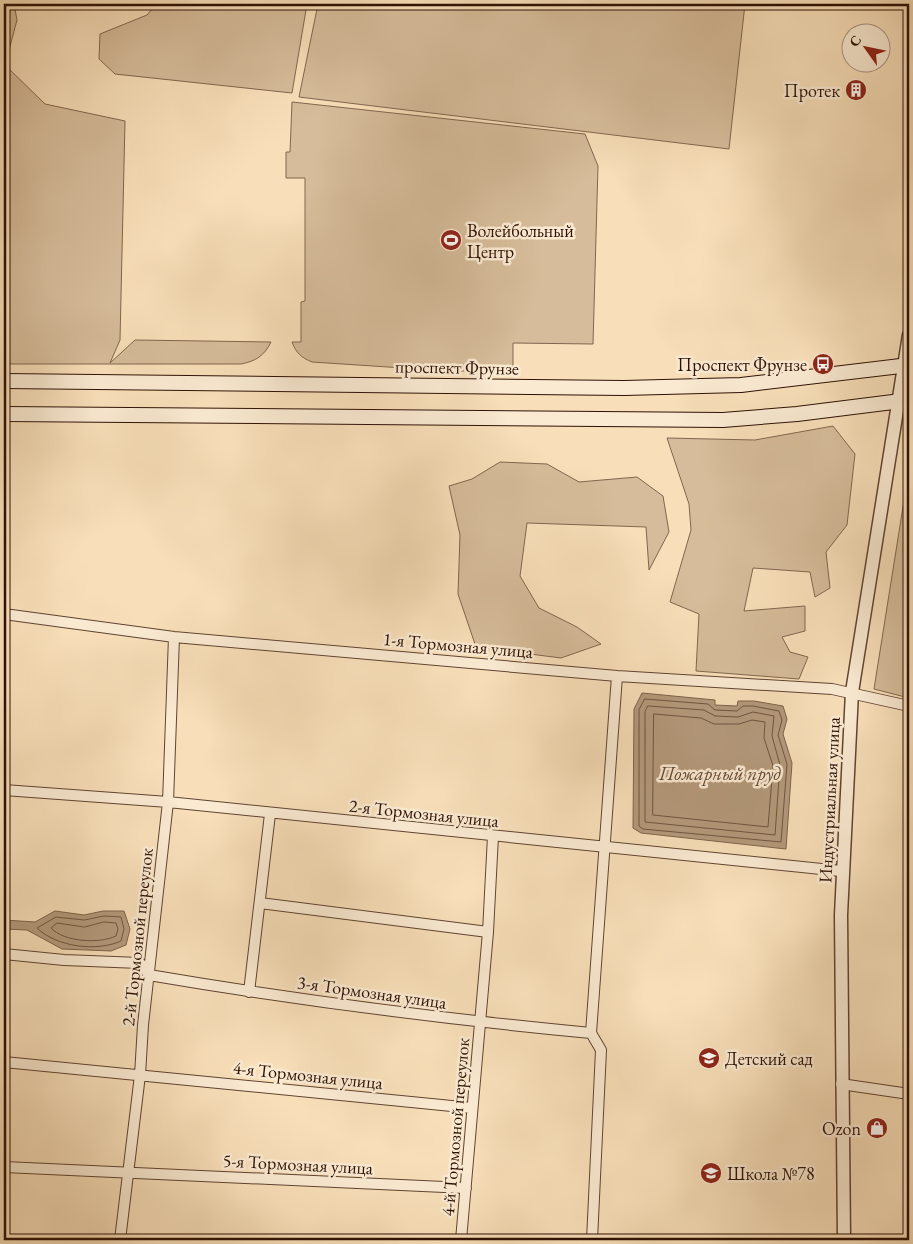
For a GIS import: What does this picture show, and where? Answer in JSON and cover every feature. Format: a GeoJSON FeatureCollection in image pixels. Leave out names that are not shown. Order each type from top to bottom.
{"type":"FeatureCollection","features":[{"type":"Feature","properties":{"kind":"main road","name":"проспект Фрунзе"},"geometry":{"type":"LineString","coordinates":[[4,381],[624,388],[741,385],[907,366]]}},
{"type":"Feature","properties":{"kind":"main road"},"geometry":{"type":"LineString","coordinates":[[4,414],[723,420],[903,402]]}},
{"type":"Feature","properties":{"kind":"street","name":"Индустриальная улица"},"geometry":{"type":"LineString","coordinates":[[844,1240],[841,1084],[841,871],[852,692],[903,402],[909,335]]}},
{"type":"Feature","properties":{"kind":"street","name":"1-я Тормозная улица"},"geometry":{"type":"LineString","coordinates":[[4,614],[174,637],[617,676],[852,692],[909,706]]}},
{"type":"Feature","properties":{"kind":"street","name":"2-й Тормозной переулок"},"geometry":{"type":"LineString","coordinates":[[120,1240],[140,1075],[168,802],[174,637]]}},
{"type":"Feature","properties":{"kind":"street"},"geometry":{"type":"LineString","coordinates":[[592,1240],[601,1050],[592,1033],[617,676]]}},
{"type":"Feature","properties":{"kind":"street","name":"2-я Тормозная улица"},"geometry":{"type":"LineString","coordinates":[[4,790],[168,802],[270,814],[841,871]]}},
{"type":"Feature","properties":{"kind":"street"},"geometry":{"type":"LineString","coordinates":[[249,992],[270,814]]}},
{"type":"Feature","properties":{"kind":"street","name":"4-й Тормозной переулок"},"geometry":{"type":"LineString","coordinates":[[461,1240],[488,932],[493,836]]}},
{"type":"Feature","properties":{"kind":"street"},"geometry":{"type":"LineString","coordinates":[[260,904],[488,932]]}},
{"type":"Feature","properties":{"kind":"street"},"geometry":{"type":"LineString","coordinates":[[4,954],[64,960],[140,963],[149,975]]}},
{"type":"Feature","properties":{"kind":"street","name":"3-я Тормозная улица"},"geometry":{"type":"LineString","coordinates":[[149,975],[249,992],[480,1022],[592,1033]]}},
{"type":"Feature","properties":{"kind":"street","name":"4-я Тормозная улица"},"geometry":{"type":"LineString","coordinates":[[4,1062],[472,1108]]}},
{"type":"Feature","properties":{"kind":"street"},"geometry":{"type":"LineString","coordinates":[[841,1084],[909,1094]]}},
{"type":"Feature","properties":{"kind":"street","name":"5-я Тормозная улица"},"geometry":{"type":"LineString","coordinates":[[4,1167],[466,1188]]}},
{"type":"Feature","properties":{"kind":"shaded area"},"geometry":{"type":"Polygon","coordinates":[[[4,4],[14,4],[17,20],[5,65],[45,104],[125,121],[120,340],[110,363],[135,340],[271,342],[259,357],[241,364],[4,364],[4,4]]]}},
{"type":"Feature","properties":{"kind":"shaded area"},"geometry":{"type":"Polygon","coordinates":[[[156,4],[307,4],[292,93],[115,74],[99,59],[100,34],[147,15],[156,4]]]}},
{"type":"Feature","properties":{"kind":"shaded area"},"geometry":{"type":"Polygon","coordinates":[[[318,4],[745,4],[729,149],[299,97],[318,4]]]}},
{"type":"Feature","properties":{"kind":"shaded area","name":"Волейбольный Центр"},"geometry":{"type":"Polygon","coordinates":[[[292,102],[585,134],[598,166],[593,344],[513,343],[513,371],[449,371],[312,362],[302,357],[292,342],[301,342],[301,302],[305,301],[305,178],[286,178],[286,152],[290,152],[292,102]]]}},
{"type":"Feature","properties":{"kind":"shaded area"},"geometry":{"type":"Polygon","coordinates":[[[833,426],[855,454],[847,525],[826,552],[830,588],[815,597],[810,572],[753,568],[744,611],[805,606],[805,631],[782,637],[790,652],[808,657],[799,679],[696,671],[699,614],[670,602],[691,530],[689,504],[667,438],[755,440],[833,426]]]}},
{"type":"Feature","properties":{"kind":"shaded area"},"geometry":{"type":"Polygon","coordinates":[[[500,462],[547,464],[579,482],[637,477],[663,496],[669,532],[649,570],[646,527],[527,523],[520,576],[539,608],[577,627],[601,644],[561,658],[476,647],[458,594],[460,535],[449,486],[472,479],[500,462]]]}},
{"type":"Feature","properties":{"kind":"shaded area"},"geometry":{"type":"Polygon","coordinates":[[[909,469],[909,698],[874,689],[909,469]]]}},
{"type":"Feature","properties":{"kind":"water","name":"Пожарный пруд"},"geometry":{"type":"Polygon","coordinates":[[[642,693],[715,700],[715,705],[737,706],[738,701],[754,701],[783,706],[787,719],[783,734],[792,763],[786,849],[641,833],[633,828],[634,709],[642,693]]]}},
{"type":"Feature","properties":{"kind":"water"},"geometry":{"type":"Polygon","coordinates":[[[55,911],[84,915],[103,911],[124,911],[130,929],[126,945],[111,951],[62,949],[27,930],[4,929],[4,920],[35,922],[55,911]]]}},
{"type":"Feature","properties":{"kind":"place","name":"Протек"},"geometry":{"type":"Point","coordinates":[856,90]}},
{"type":"Feature","properties":{"kind":"place","name":"Волейбольный Центр"},"geometry":{"type":"Point","coordinates":[451,240]}},
{"type":"Feature","properties":{"kind":"place","name":"Проспект Фрунзе"},"geometry":{"type":"Point","coordinates":[823,364]}},
{"type":"Feature","properties":{"kind":"place","name":"Детский сад"},"geometry":{"type":"Point","coordinates":[709,1058]}},
{"type":"Feature","properties":{"kind":"place","name":"Ozon"},"geometry":{"type":"Point","coordinates":[877,1128]}},
{"type":"Feature","properties":{"kind":"place","name":"Школа №78"},"geometry":{"type":"Point","coordinates":[711,1173]}}]}
